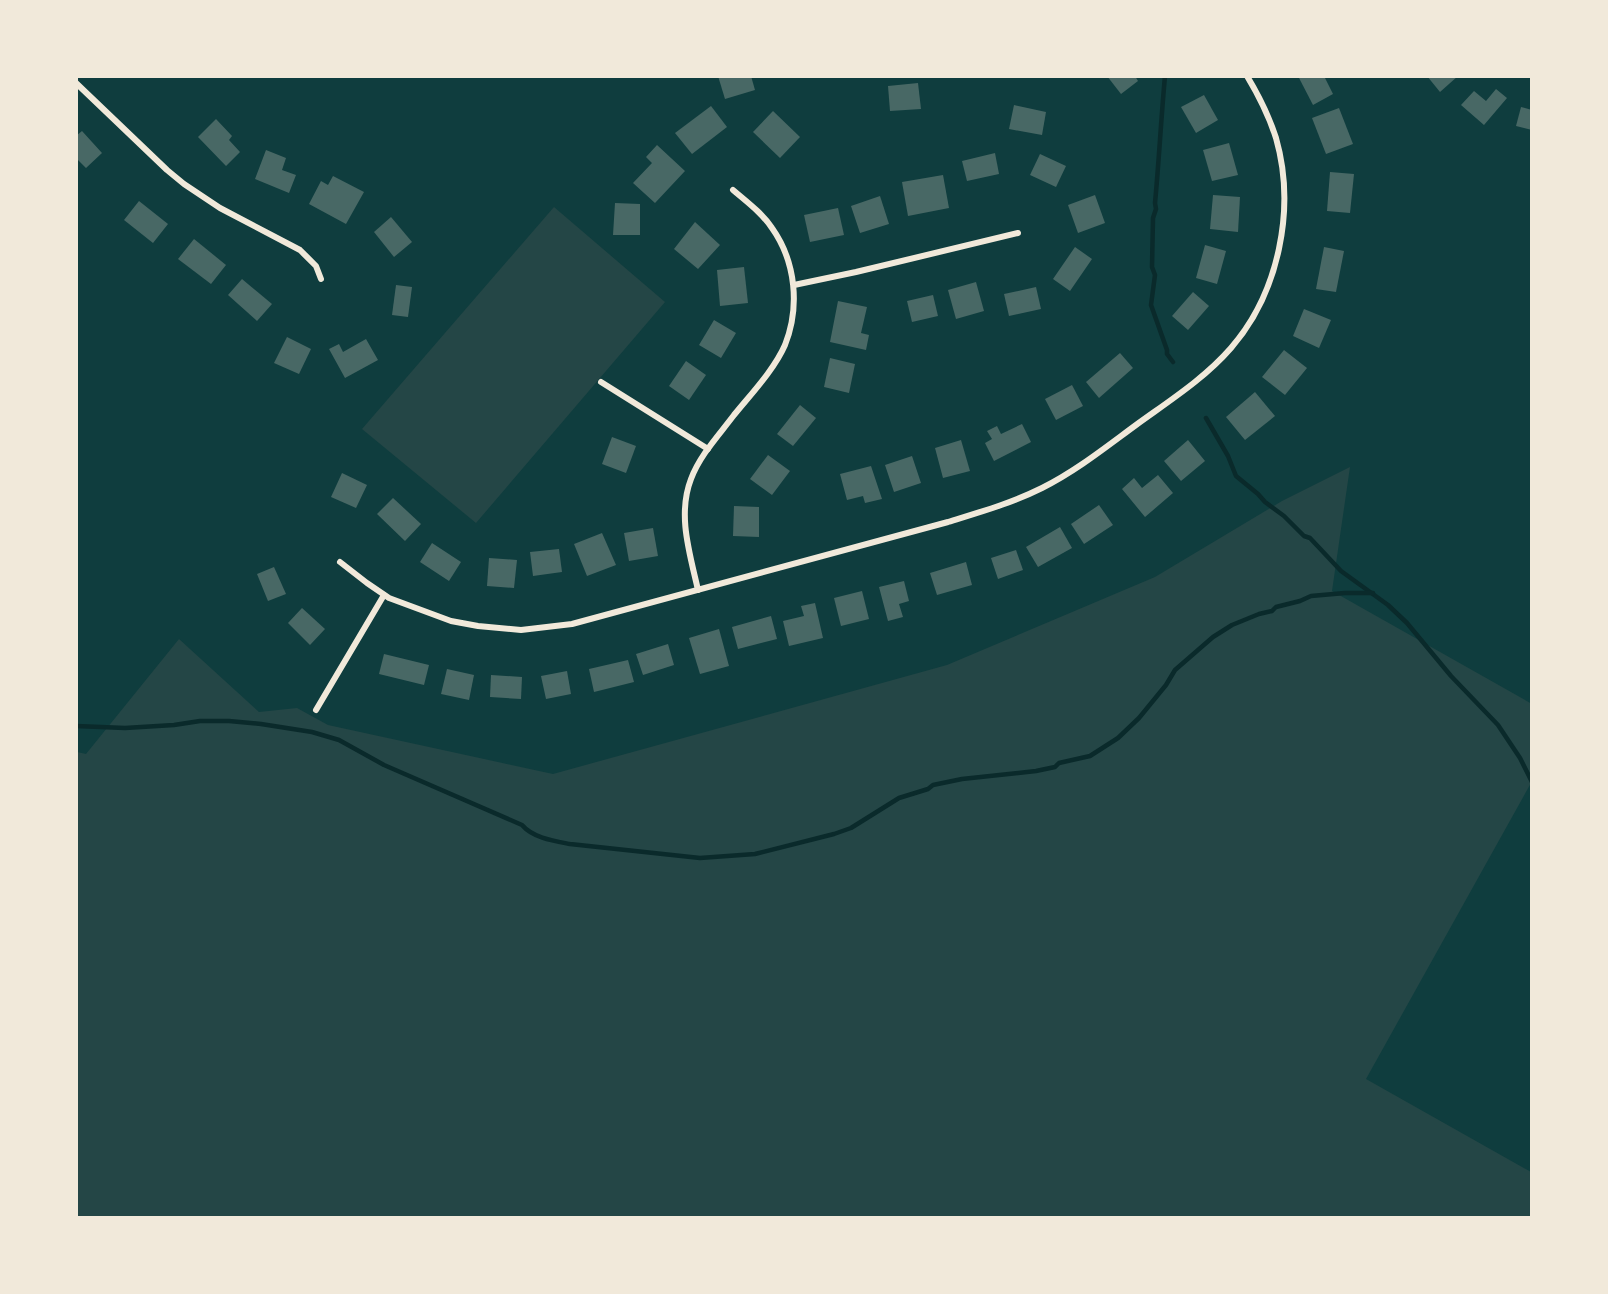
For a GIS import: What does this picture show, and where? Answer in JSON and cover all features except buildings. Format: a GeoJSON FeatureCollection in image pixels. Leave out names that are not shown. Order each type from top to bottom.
{"type":"FeatureCollection","features":[{"type":"Feature","properties":{"kind":"street"},"geometry":{"type":"LineString","coordinates":[[340,562],[384,595],[435,617],[478,626],[521,630],[572,624],[948,522],[1008,503],[1042,488],[1072,471],[1190,386],[1232,347],[1262,298],[1275,266],[1282,230],[1284,190],[1276,140],[1262,103],[1247,76]]}},
{"type":"Feature","properties":{"kind":"street"},"geometry":{"type":"LineString","coordinates":[[76,83],[184,184],[220,208],[300,250],[316,266],[321,279]]}},
{"type":"Feature","properties":{"kind":"street"},"geometry":{"type":"LineString","coordinates":[[698,590],[684,516],[691,478],[708,449],[775,363],[784,345],[793,312],[795,293],[789,264],[773,229],[752,206],[733,190]]}},
{"type":"Feature","properties":{"kind":"street"},"geometry":{"type":"LineString","coordinates":[[794,285],[1018,233]]}},
{"type":"Feature","properties":{"kind":"street"},"geometry":{"type":"LineString","coordinates":[[601,382],[708,449]]}},
{"type":"Feature","properties":{"kind":"street"},"geometry":{"type":"LineString","coordinates":[[316,710],[384,595]]}},
{"type":"Feature","properties":{"kind":"shaded area"},"geometry":{"type":"Polygon","coordinates":[[[554,207],[665,302],[476,523],[362,429],[554,207]]]}},
{"type":"Feature","properties":{"kind":"shaded area"},"geometry":{"type":"Polygon","coordinates":[[[1350,467],[1332,591],[1532,704],[1531,783],[1366,1079],[1531,1172],[1531,1217],[77,1217],[77,752],[86,754],[179,639],[259,712],[297,708],[328,725],[553,774],[947,665],[1155,577],[1282,501],[1350,467]]]}},
{"type":"Feature","properties":{"kind":"waterway"},"geometry":{"type":"LineString","coordinates":[[1165,76],[1156,209],[1153,218],[1152,267],[1155,275],[1151,305],[1167,354],[1173,362]]}},
{"type":"Feature","properties":{"kind":"waterway"},"geometry":{"type":"LineString","coordinates":[[1206,418],[1228,456],[1236,476],[1304,536],[1310,538],[1341,571],[1388,605],[1407,623],[1451,676],[1498,725],[1520,758],[1532,782]]}},
{"type":"Feature","properties":{"kind":"waterway"},"geometry":{"type":"LineString","coordinates":[[76,726],[125,728],[200,721],[229,721],[312,732],[339,740],[384,765],[522,825],[532,833],[551,840],[700,858],[755,854],[851,828],[899,798],[928,789],[933,785],[962,779],[1036,771],[1090,756],[1118,738],[1139,718],[1175,670],[1213,637],[1232,625],[1311,596],[1373,593]]}}]}
